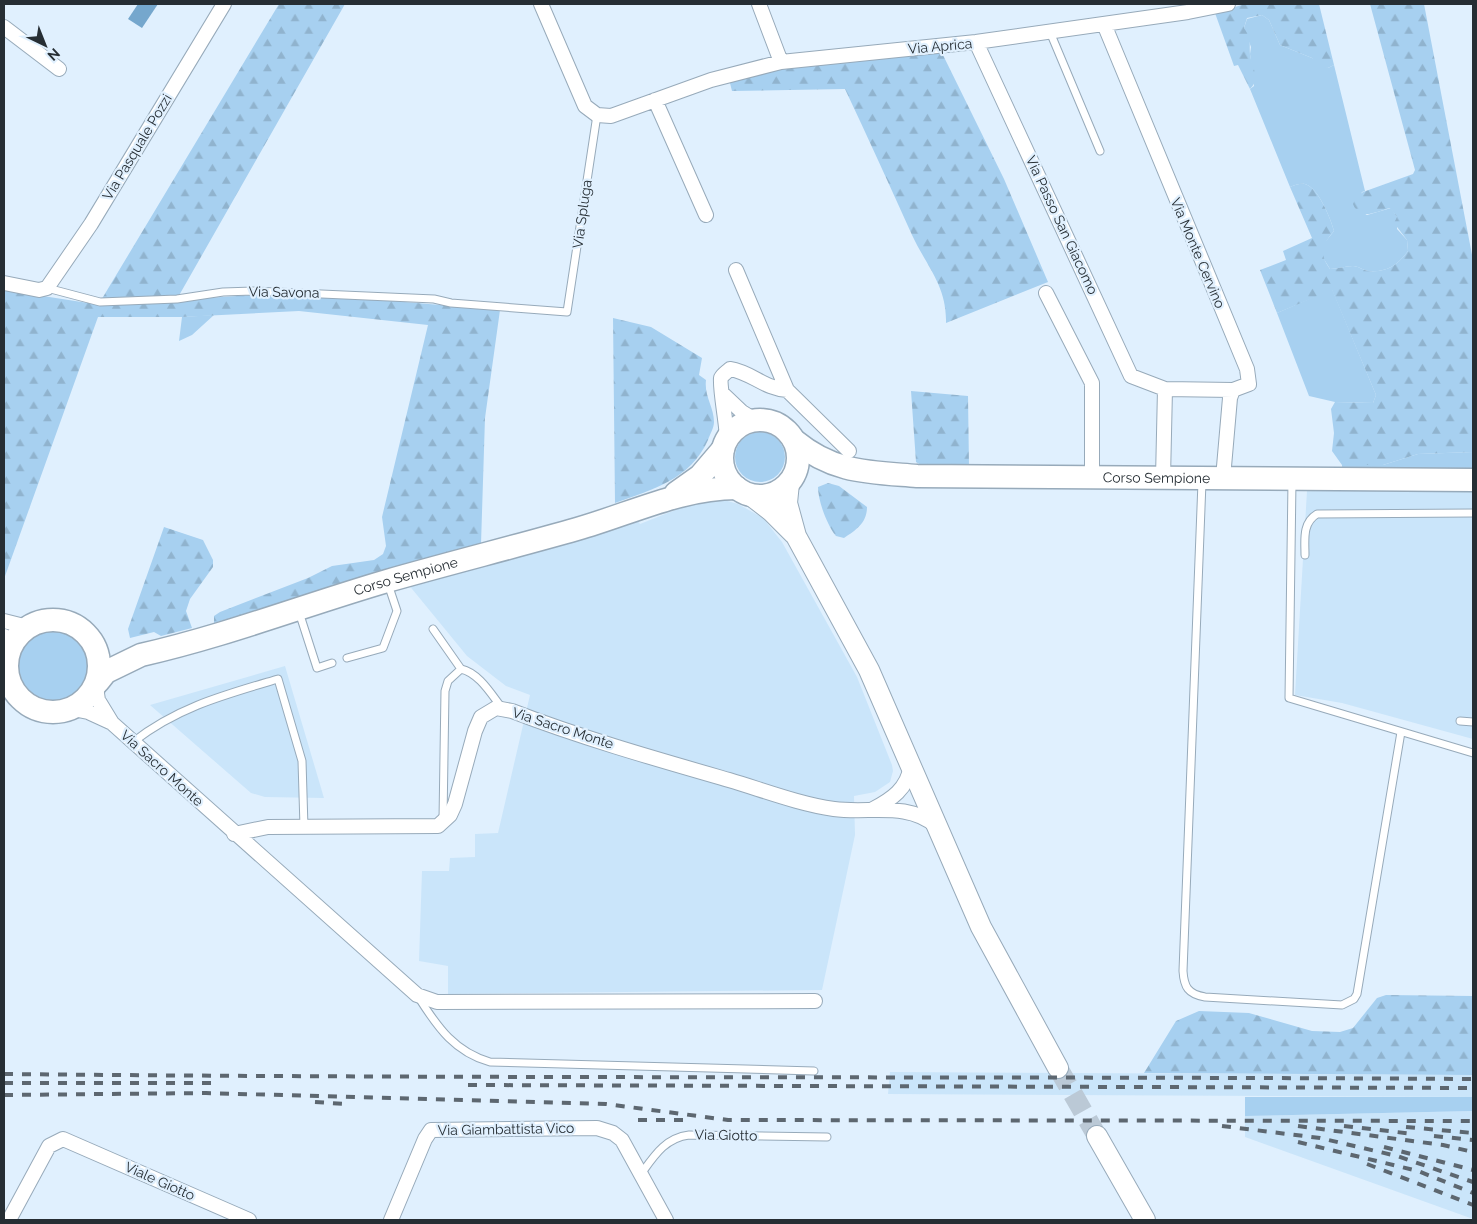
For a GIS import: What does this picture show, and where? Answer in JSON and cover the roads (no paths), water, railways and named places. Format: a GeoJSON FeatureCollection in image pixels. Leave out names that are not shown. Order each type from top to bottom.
{"type":"FeatureCollection","features":[{"type":"Feature","properties":{"kind":"main road"},"geometry":{"type":"LineString","coordinates":[[755,420],[772,421],[781,426],[794,441],[798,459],[791,480],[772,494],[761,496],[743,491],[724,471],[722,460],[725,444],[742,424],[755,420]]}},
{"type":"Feature","properties":{"kind":"main road","name":"Corso Sempione"},"geometry":{"type":"LineString","coordinates":[[794,441],[808,452],[917,476],[1473,480]]}},
{"type":"Feature","properties":{"kind":"main road","name":"Corso Sempione"},"geometry":{"type":"LineString","coordinates":[[669,498],[700,476],[725,444]]}},
{"type":"Feature","properties":{"kind":"main road","name":"Corso Sempione"},"geometry":{"type":"LineString","coordinates":[[791,480],[845,460]]}},
{"type":"Feature","properties":{"kind":"main road","name":"Corso Sempione"},"geometry":{"type":"LineString","coordinates":[[141,654],[298,609],[387,581],[624,516],[669,498],[705,491],[743,491]]}},
{"type":"Feature","properties":{"kind":"main road"},"geometry":{"type":"LineString","coordinates":[[97,684],[100,663],[95,645],[83,630],[66,621],[46,620],[28,627],[16,638],[6,659],[13,700],[38,710],[56,713],[73,709],[86,700],[106,672],[141,654]]}},
{"type":"Feature","properties":{"kind":"main road"},"geometry":{"type":"LineString","coordinates":[[95,645],[111,652],[141,654]]}},
{"type":"Feature","properties":{"kind":"street","name":"Via Pasquale Pozzi"},"geometry":{"type":"LineString","coordinates":[[47,288],[91,224],[224,4]]}},
{"type":"Feature","properties":{"kind":"street"},"geometry":{"type":"LineString","coordinates":[[541,4],[585,106],[597,115],[611,116],[655,100],[706,215]]}},
{"type":"Feature","properties":{"kind":"street"},"geometry":{"type":"LineString","coordinates":[[759,4],[781,62]]}},
{"type":"Feature","properties":{"kind":"street","name":"Via Aprica"},"geometry":{"type":"LineString","coordinates":[[655,100],[711,80],[781,62],[976,42],[1226,4]]}},
{"type":"Feature","properties":{"kind":"street","name":"Via Monte Cervino"},"geometry":{"type":"LineString","coordinates":[[1104,24],[1246,369],[1249,384],[1233,390]]}},
{"type":"Feature","properties":{"kind":"street"},"geometry":{"type":"LineString","coordinates":[[4,27],[59,69]]}},
{"type":"Feature","properties":{"kind":"street","name":"Via Passo San Giacomo"},"geometry":{"type":"LineString","coordinates":[[976,42],[1131,376],[1165,389],[1233,390]]}},
{"type":"Feature","properties":{"kind":"street"},"geometry":{"type":"LineString","coordinates":[[736,270],[787,390],[845,460]]}},
{"type":"Feature","properties":{"kind":"street","name":"Via Savona"},"geometry":{"type":"LineString","coordinates":[[4,283],[39,290],[47,288]]}},
{"type":"Feature","properties":{"kind":"street"},"geometry":{"type":"LineString","coordinates":[[1046,293],[1092,383],[1092,478]]}},
{"type":"Feature","properties":{"kind":"street"},"geometry":{"type":"LineString","coordinates":[[725,444],[727,422],[721,378],[730,370],[738,370],[772,388],[787,390]]}},
{"type":"Feature","properties":{"kind":"street"},"geometry":{"type":"LineString","coordinates":[[1163,478],[1165,389]]}},
{"type":"Feature","properties":{"kind":"street"},"geometry":{"type":"LineString","coordinates":[[1213,478],[1233,390]]}},
{"type":"Feature","properties":{"kind":"street"},"geometry":{"type":"LineString","coordinates":[[722,393],[742,412],[755,420]]}},
{"type":"Feature","properties":{"kind":"street"},"geometry":{"type":"LineString","coordinates":[[791,480],[787,503],[796,536],[869,670],[981,927],[1058,1068]]}},
{"type":"Feature","properties":{"kind":"street"},"geometry":{"type":"LineString","coordinates":[[743,491],[767,507],[796,536]]}},
{"type":"Feature","properties":{"kind":"street"},"geometry":{"type":"LineString","coordinates":[[4,621],[28,627]]}},
{"type":"Feature","properties":{"kind":"street","name":"Via Sacro Monte"},"geometry":{"type":"LineString","coordinates":[[97,684],[98,700],[112,723],[234,834],[417,995],[438,1002],[815,1000]]}},
{"type":"Feature","properties":{"kind":"street","name":"Via Sacro Monte"},"geometry":{"type":"LineString","coordinates":[[443,823],[450,815],[455,804],[475,731],[481,717],[489,710],[502,708],[675,764],[816,805],[844,810],[903,810],[918,813],[936,826]]}},
{"type":"Feature","properties":{"kind":"street","name":"Via Sacro Monte"},"geometry":{"type":"LineString","coordinates":[[73,709],[88,712],[112,723]]}},
{"type":"Feature","properties":{"kind":"street"},"geometry":{"type":"LineString","coordinates":[[872,810],[892,798],[904,786],[911,766]]}},
{"type":"Feature","properties":{"kind":"street"},"geometry":{"type":"LineString","coordinates":[[234,834],[268,827],[425,827],[443,823]]}},
{"type":"Feature","properties":{"kind":"street","name":"Via Giambattista Vico"},"geometry":{"type":"LineString","coordinates":[[391,1220],[426,1136],[434,1129],[597,1128],[618,1136],[630,1151],[641,1174]]}},
{"type":"Feature","properties":{"kind":"street"},"geometry":{"type":"LineString","coordinates":[[1097,1136],[1145,1220]]}},
{"type":"Feature","properties":{"kind":"street","name":"Viale Giotto"},"geometry":{"type":"LineString","coordinates":[[9,1220],[49,1146],[63,1139],[249,1220]]}},
{"type":"Feature","properties":{"kind":"street"},"geometry":{"type":"LineString","coordinates":[[641,1174],[666,1220]]}},
{"type":"Feature","properties":{"kind":"lane"},"geometry":{"type":"LineString","coordinates":[[1050,32],[1100,150]]}},
{"type":"Feature","properties":{"kind":"lane","name":"Via Spluga"},"geometry":{"type":"LineString","coordinates":[[567,312],[597,115]]}},
{"type":"Feature","properties":{"kind":"lane","name":"Via Savona"},"geometry":{"type":"LineString","coordinates":[[47,288],[100,302],[177,298],[223,292],[291,292],[434,299],[450,303],[567,312]]}},
{"type":"Feature","properties":{"kind":"lane"},"geometry":{"type":"LineString","coordinates":[[1213,478],[1183,971],[1185,987],[1189,992],[1205,997],[1342,1005],[1354,999],[1357,994],[1400,732]]}},
{"type":"Feature","properties":{"kind":"lane"},"geometry":{"type":"LineString","coordinates":[[1292,479],[1289,698],[1473,753]]}},
{"type":"Feature","properties":{"kind":"lane"},"geometry":{"type":"LineString","coordinates":[[1305,555],[1306,526],[1309,519],[1317,514],[1473,513]]}},
{"type":"Feature","properties":{"kind":"lane"},"geometry":{"type":"LineString","coordinates":[[347,658],[383,648],[397,611],[387,581]]}},
{"type":"Feature","properties":{"kind":"lane"},"geometry":{"type":"LineString","coordinates":[[298,609],[317,668],[332,663]]}},
{"type":"Feature","properties":{"kind":"lane"},"geometry":{"type":"LineString","coordinates":[[433,629],[461,669],[467,671],[482,683],[502,708]]}},
{"type":"Feature","properties":{"kind":"lane"},"geometry":{"type":"LineString","coordinates":[[443,823],[445,691],[448,681],[461,669]]}},
{"type":"Feature","properties":{"kind":"lane"},"geometry":{"type":"LineString","coordinates":[[132,742],[165,718],[199,702],[278,679],[302,761],[304,827]]}},
{"type":"Feature","properties":{"kind":"lane"},"geometry":{"type":"LineString","coordinates":[[1460,721],[1473,722]]}},
{"type":"Feature","properties":{"kind":"lane"},"geometry":{"type":"LineString","coordinates":[[417,995],[435,1023],[456,1046],[490,1062],[814,1071]]}},
{"type":"Feature","properties":{"kind":"lane","name":"Via Giotto"},"geometry":{"type":"LineString","coordinates":[[641,1174],[653,1157],[675,1136],[827,1138]]}},
{"type":"Feature","properties":{"kind":"tunnel"},"geometry":{"type":"LineString","coordinates":[[1058,1068],[1097,1136]]}},
{"type":"Feature","properties":{"kind":"railway"},"geometry":{"type":"LineString","coordinates":[[4,1074],[1473,1079]]}},
{"type":"Feature","properties":{"kind":"railway"},"geometry":{"type":"LineString","coordinates":[[4,1083],[216,1083]]}},
{"type":"Feature","properties":{"kind":"railway"},"geometry":{"type":"LineString","coordinates":[[468,1085],[1473,1088]]}},
{"type":"Feature","properties":{"kind":"railway"},"geometry":{"type":"LineString","coordinates":[[4,1095],[206,1093],[606,1104],[728,1120],[1473,1121]]}},
{"type":"Feature","properties":{"kind":"railway"},"geometry":{"type":"LineString","coordinates":[[315,1102],[346,1104]]}},
{"type":"Feature","properties":{"kind":"railway"},"geometry":{"type":"LineString","coordinates":[[638,1120],[688,1120]]}},
{"type":"Feature","properties":{"kind":"railway"},"geometry":{"type":"LineString","coordinates":[[1222,1126],[1320,1138],[1397,1156],[1473,1182]]}},
{"type":"Feature","properties":{"kind":"railway"},"geometry":{"type":"LineString","coordinates":[[1298,1126],[1443,1145],[1473,1152]]}},
{"type":"Feature","properties":{"kind":"railway"},"geometry":{"type":"LineString","coordinates":[[1344,1126],[1414,1134]]}},
{"type":"Feature","properties":{"kind":"railway"},"geometry":{"type":"LineString","coordinates":[[1406,1127],[1473,1133]]}},
{"type":"Feature","properties":{"kind":"railway"},"geometry":{"type":"LineString","coordinates":[[1434,1136],[1473,1140]]}},
{"type":"Feature","properties":{"kind":"railway"},"geometry":{"type":"LineString","coordinates":[[1298,1142],[1418,1171],[1473,1193]]}},
{"type":"Feature","properties":{"kind":"railway"},"geometry":{"type":"LineString","coordinates":[[1384,1147],[1473,1170]]}},
{"type":"Feature","properties":{"kind":"railway"},"geometry":{"type":"LineString","coordinates":[[1367,1164],[1473,1205]]}}]}
